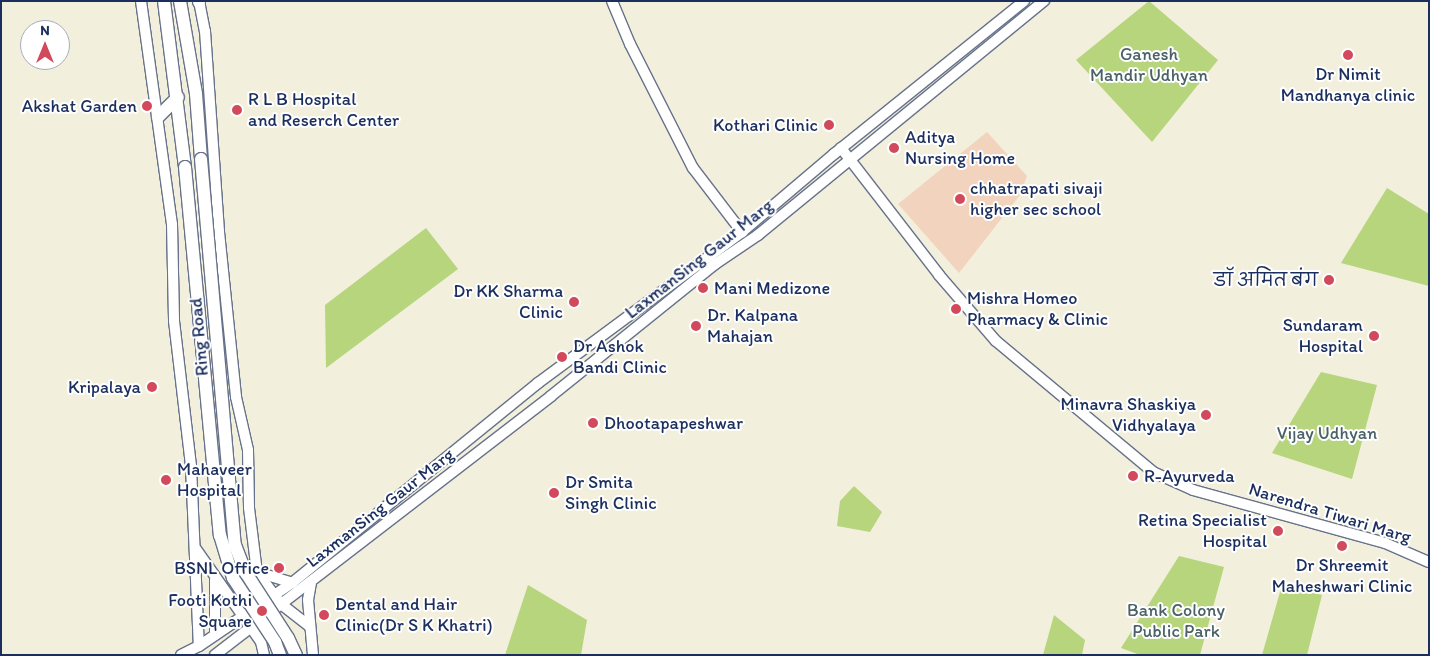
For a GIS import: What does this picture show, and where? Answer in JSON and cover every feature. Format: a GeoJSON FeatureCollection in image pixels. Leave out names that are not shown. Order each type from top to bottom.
{"type":"FeatureCollection","features":[{"type":"Feature","properties":{"kind":"highway","name":"Ring Road"},"geometry":{"type":"LineString","coordinates":[[164,1],[186,167],[220,535],[233,578],[275,642],[280,655]]}},
{"type":"Feature","properties":{"kind":"highway","name":"Ring Road"},"geometry":{"type":"LineString","coordinates":[[180,1],[196,94],[235,545],[246,573],[288,638],[296,655]]}},
{"type":"Feature","properties":{"kind":"highway"},"geometry":{"type":"LineString","coordinates":[[158,117],[178,97]]}},
{"type":"Feature","properties":{"kind":"street"},"geometry":{"type":"LineString","coordinates":[[141,1],[172,224],[174,321],[191,466],[199,646]]}},
{"type":"Feature","properties":{"kind":"street"},"geometry":{"type":"LineString","coordinates":[[199,1],[205,31],[218,232],[236,397],[248,450],[249,508],[257,572],[281,604],[310,627]]}},
{"type":"Feature","properties":{"kind":"street"},"geometry":{"type":"LineString","coordinates":[[612,1],[630,44],[693,168],[742,232]]}},
{"type":"Feature","properties":{"kind":"street","name":"LaxmanSing Gaur Marg"},"geometry":{"type":"LineString","coordinates":[[183,654],[216,635],[272,594],[292,583],[538,383],[742,232],[841,148],[1024,1]]}},
{"type":"Feature","properties":{"kind":"street","name":"LaxmanSing Gaur Marg"},"geometry":{"type":"LineString","coordinates":[[215,655],[311,583],[850,160],[1044,1]]}},
{"type":"Feature","properties":{"kind":"street","name":"Narendra Tiwari Marg"},"geometry":{"type":"LineString","coordinates":[[841,148],[939,275],[996,341],[1154,472],[1192,490],[1385,543],[1429,562]]}},
{"type":"Feature","properties":{"kind":"street"},"geometry":{"type":"LineString","coordinates":[[196,549],[261,642],[264,655]]}},
{"type":"Feature","properties":{"kind":"street"},"geometry":{"type":"LineString","coordinates":[[257,572],[292,583]]}},
{"type":"Feature","properties":{"kind":"street"},"geometry":{"type":"LineString","coordinates":[[216,580],[216,635]]}},
{"type":"Feature","properties":{"kind":"street"},"geometry":{"type":"LineString","coordinates":[[311,583],[308,600],[313,655]]}},
{"type":"Feature","properties":{"kind":"shaded area","name":"chhatrapati sivaji higher sec school"},"geometry":{"type":"Polygon","coordinates":[[[987,132],[1027,176],[1020,195],[959,273],[898,204],[987,132]]]}},
{"type":"Feature","properties":{"kind":"green space","name":"Ganesh Mandir Udhyan"},"geometry":{"type":"Polygon","coordinates":[[[1149,1],[1218,60],[1152,142],[1076,60],[1149,1]]]}},
{"type":"Feature","properties":{"kind":"green space"},"geometry":{"type":"Polygon","coordinates":[[[1387,188],[1429,214],[1429,286],[1341,263],[1387,188]]]}},
{"type":"Feature","properties":{"kind":"green space"},"geometry":{"type":"Polygon","coordinates":[[[426,228],[458,269],[326,368],[325,305],[426,228]]]}},
{"type":"Feature","properties":{"kind":"green space","name":"Vijay Udhyan"},"geometry":{"type":"Polygon","coordinates":[[[1321,372],[1377,385],[1352,479],[1272,453],[1321,372]]]}},
{"type":"Feature","properties":{"kind":"green space"},"geometry":{"type":"Polygon","coordinates":[[[854,486],[882,512],[870,532],[837,526],[840,501],[854,486]]]}},
{"type":"Feature","properties":{"kind":"green space","name":"Bank Colony Public Park"},"geometry":{"type":"Polygon","coordinates":[[[1179,556],[1224,567],[1200,655],[1140,655],[1121,648],[1179,556]]]}},
{"type":"Feature","properties":{"kind":"green space"},"geometry":{"type":"Polygon","coordinates":[[[528,585],[587,620],[581,655],[505,655],[528,585]]]}},
{"type":"Feature","properties":{"kind":"green space"},"geometry":{"type":"Polygon","coordinates":[[[1282,585],[1322,595],[1307,655],[1262,655],[1282,585]]]}},
{"type":"Feature","properties":{"kind":"green space"},"geometry":{"type":"Polygon","coordinates":[[[1054,615],[1085,640],[1082,655],[1043,655],[1054,615]]]}},
{"type":"Feature","properties":{"kind":"place","name":"Dr Nimit Mandhanya clinic"},"geometry":{"type":"Point","coordinates":[1348,55]}},
{"type":"Feature","properties":{"kind":"place","name":"Akshat Garden"},"geometry":{"type":"Point","coordinates":[147,106]}},
{"type":"Feature","properties":{"kind":"place","name":"R L B Hospital and Reserch Center"},"geometry":{"type":"Point","coordinates":[237,110]}},
{"type":"Feature","properties":{"kind":"place","name":"Kothari Clinic"},"geometry":{"type":"Point","coordinates":[829,125]}},
{"type":"Feature","properties":{"kind":"place","name":"Aditya Nursing Home"},"geometry":{"type":"Point","coordinates":[894,148]}},
{"type":"Feature","properties":{"kind":"place","name":"chhatrapati sivaji higher sec school"},"geometry":{"type":"Point","coordinates":[960,199]}},
{"type":"Feature","properties":{"kind":"place","name":"डॉ अमित बंग"},"geometry":{"type":"Point","coordinates":[1329,280]}},
{"type":"Feature","properties":{"kind":"place","name":"Mani Medizone"},"geometry":{"type":"Point","coordinates":[703,288]}},
{"type":"Feature","properties":{"kind":"place","name":"Dr KK Sharma Clinic"},"geometry":{"type":"Point","coordinates":[574,302]}},
{"type":"Feature","properties":{"kind":"place","name":"Mishra Homeo Pharmacy & Clinic"},"geometry":{"type":"Point","coordinates":[956,309]}},
{"type":"Feature","properties":{"kind":"place","name":"Dr. Kalpana Mahajan"},"geometry":{"type":"Point","coordinates":[696,326]}},
{"type":"Feature","properties":{"kind":"place","name":"Sundaram Hospital"},"geometry":{"type":"Point","coordinates":[1374,336]}},
{"type":"Feature","properties":{"kind":"place","name":"Dr Ashok Bandi Clinic"},"geometry":{"type":"Point","coordinates":[562,357]}},
{"type":"Feature","properties":{"kind":"place","name":"Kripalaya"},"geometry":{"type":"Point","coordinates":[152,387]}},
{"type":"Feature","properties":{"kind":"place","name":"Minavra Shaskiya Vidhyalaya"},"geometry":{"type":"Point","coordinates":[1206,415]}},
{"type":"Feature","properties":{"kind":"place","name":"Dhootapapeshwar"},"geometry":{"type":"Point","coordinates":[593,423]}},
{"type":"Feature","properties":{"kind":"place","name":"R-Ayurveda"},"geometry":{"type":"Point","coordinates":[1133,476]}},
{"type":"Feature","properties":{"kind":"place","name":"Mahaveer Hospital"},"geometry":{"type":"Point","coordinates":[166,480]}},
{"type":"Feature","properties":{"kind":"place","name":"Dr Smita Singh Clinic"},"geometry":{"type":"Point","coordinates":[554,493]}},
{"type":"Feature","properties":{"kind":"place","name":"Retina Specialist Hospital"},"geometry":{"type":"Point","coordinates":[1278,531]}},
{"type":"Feature","properties":{"kind":"place","name":"Dr Shreemit Maheshwari Clinic"},"geometry":{"type":"Point","coordinates":[1342,546]}},
{"type":"Feature","properties":{"kind":"place","name":"BSNL Office"},"geometry":{"type":"Point","coordinates":[279,568]}},
{"type":"Feature","properties":{"kind":"place","name":"Footi Kothi Square"},"geometry":{"type":"Point","coordinates":[262,611]}},
{"type":"Feature","properties":{"kind":"place","name":"Dental and Hair Clinic(Dr S K Khatri)"},"geometry":{"type":"Point","coordinates":[324,615]}}]}
